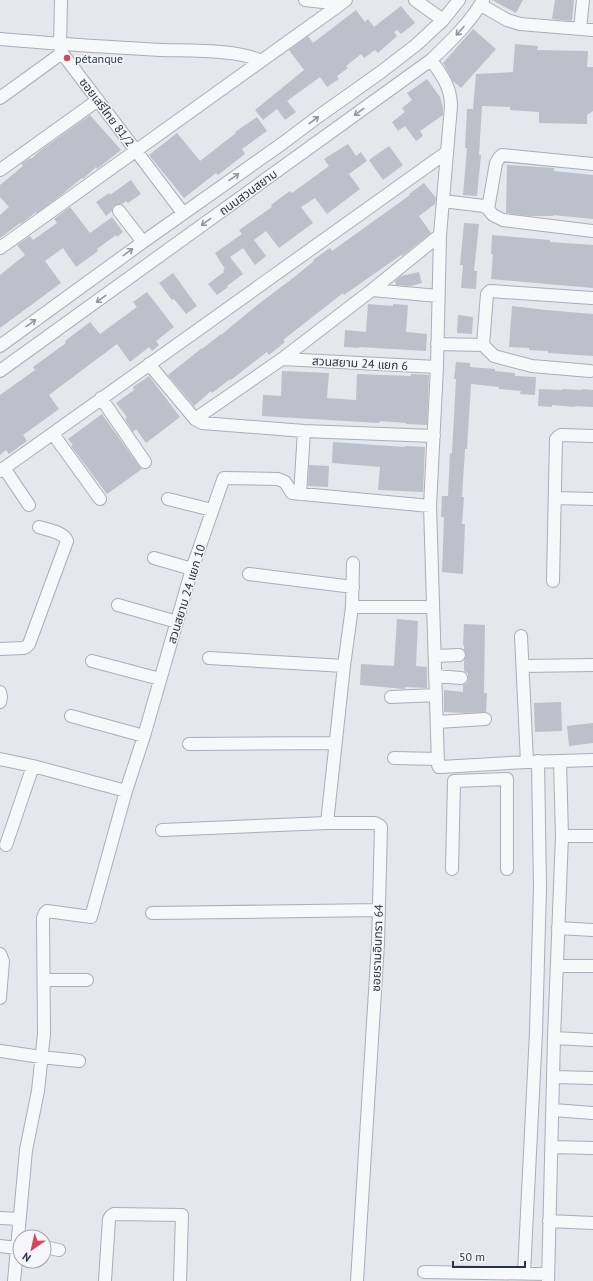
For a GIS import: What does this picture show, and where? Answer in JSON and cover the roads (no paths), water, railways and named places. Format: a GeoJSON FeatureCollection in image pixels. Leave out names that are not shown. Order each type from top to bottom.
{"type":"FeatureCollection","features":[{"type":"Feature","properties":{"kind":"street"},"geometry":{"type":"LineString","coordinates":[[61,0],[61,49]]}},
{"type":"Feature","properties":{"kind":"street"},"geometry":{"type":"LineString","coordinates":[[305,0],[342,3]]}},
{"type":"Feature","properties":{"kind":"street"},"geometry":{"type":"LineString","coordinates":[[415,0],[443,20]]}},
{"type":"Feature","properties":{"kind":"street","name":"ถนนสวนสยาม"},"geometry":{"type":"LineString","coordinates":[[0,346],[183,213],[283,144],[416,46],[443,20],[459,0]]}},
{"type":"Feature","properties":{"kind":"street"},"geometry":{"type":"LineString","coordinates":[[580,29],[583,0]]}},
{"type":"Feature","properties":{"kind":"street"},"geometry":{"type":"LineString","coordinates":[[482,2],[507,20],[520,24],[593,30]]}},
{"type":"Feature","properties":{"kind":"street","name":"ถนนสวนสยาม"},"geometry":{"type":"LineString","coordinates":[[0,371],[431,60],[449,44],[482,2]]}},
{"type":"Feature","properties":{"kind":"street"},"geometry":{"type":"LineString","coordinates":[[0,248],[342,3]]}},
{"type":"Feature","properties":{"kind":"street"},"geometry":{"type":"LineString","coordinates":[[0,39],[61,49],[225,52],[255,58],[260,61]]}},
{"type":"Feature","properties":{"kind":"street"},"geometry":{"type":"LineString","coordinates":[[0,98],[61,49]]}},
{"type":"Feature","properties":{"kind":"street","name":"ซอยเสรีไทย 81/2"},"geometry":{"type":"LineString","coordinates":[[61,49],[183,213]]}},
{"type":"Feature","properties":{"kind":"street"},"geometry":{"type":"LineString","coordinates":[[431,60],[443,76],[449,88],[451,98],[440,235],[437,366],[430,506],[438,765],[441,767],[532,761],[593,760]]}},
{"type":"Feature","properties":{"kind":"street"},"geometry":{"type":"LineString","coordinates":[[0,170],[98,100]]}},
{"type":"Feature","properties":{"kind":"street"},"geometry":{"type":"LineString","coordinates":[[283,144],[294,159]]}},
{"type":"Feature","properties":{"kind":"street"},"geometry":{"type":"LineString","coordinates":[[29,505],[2,470],[447,152]]}},
{"type":"Feature","properties":{"kind":"street"},"geometry":{"type":"LineString","coordinates":[[488,209],[496,163],[502,155],[593,164]]}},
{"type":"Feature","properties":{"kind":"street"},"geometry":{"type":"LineString","coordinates":[[443,201],[484,206],[493,215],[503,220],[593,231]]}},
{"type":"Feature","properties":{"kind":"street"},"geometry":{"type":"LineString","coordinates":[[119,211],[143,242]]}},
{"type":"Feature","properties":{"kind":"street"},"geometry":{"type":"LineString","coordinates":[[195,419],[282,359],[372,290],[440,235]]}},
{"type":"Feature","properties":{"kind":"street"},"geometry":{"type":"LineString","coordinates":[[372,290],[438,296]]}},
{"type":"Feature","properties":{"kind":"street"},"geometry":{"type":"LineString","coordinates":[[483,345],[487,294],[490,291],[592,298]]}},
{"type":"Feature","properties":{"kind":"street"},"geometry":{"type":"LineString","coordinates":[[437,344],[483,345],[494,356],[532,366],[590,372]]}},
{"type":"Feature","properties":{"kind":"street","name":"สวนสยาม 24 แยก 6"},"geometry":{"type":"LineString","coordinates":[[282,359],[437,366]]}},
{"type":"Feature","properties":{"kind":"street"},"geometry":{"type":"LineString","coordinates":[[150,364],[198,422],[304,431],[434,436]]}},
{"type":"Feature","properties":{"kind":"street"},"geometry":{"type":"LineString","coordinates":[[102,398],[145,462]]}},
{"type":"Feature","properties":{"kind":"street"},"geometry":{"type":"LineString","coordinates":[[304,431],[300,494],[430,506]]}},
{"type":"Feature","properties":{"kind":"street"},"geometry":{"type":"LineString","coordinates":[[52,434],[100,498]]}},
{"type":"Feature","properties":{"kind":"street"},"geometry":{"type":"LineString","coordinates":[[553,580],[556,439],[561,435],[593,436]]}},
{"type":"Feature","properties":{"kind":"street","name":"สวนสยาม 24 แยก 10"},"geometry":{"type":"LineString","coordinates":[[44,980],[45,913],[47,911],[91,916],[126,791],[144,736],[192,569],[224,478],[278,479],[285,482],[292,493],[300,494]]}},
{"type":"Feature","properties":{"kind":"street"},"geometry":{"type":"LineString","coordinates":[[555,498],[593,499]]}},
{"type":"Feature","properties":{"kind":"street"},"geometry":{"type":"LineString","coordinates":[[168,499],[212,510]]}},
{"type":"Feature","properties":{"kind":"street"},"geometry":{"type":"LineString","coordinates":[[0,648],[23,648],[29,644],[67,541],[62,535],[39,527]]}},
{"type":"Feature","properties":{"kind":"street"},"geometry":{"type":"LineString","coordinates":[[154,558],[192,569]]}},
{"type":"Feature","properties":{"kind":"street"},"geometry":{"type":"LineString","coordinates":[[162,830],[327,824],[335,744],[352,607],[353,563]]}},
{"type":"Feature","properties":{"kind":"street"},"geometry":{"type":"LineString","coordinates":[[249,574],[352,588]]}},
{"type":"Feature","properties":{"kind":"street"},"geometry":{"type":"LineString","coordinates":[[118,605],[177,622]]}},
{"type":"Feature","properties":{"kind":"street"},"geometry":{"type":"LineString","coordinates":[[352,607],[433,607]]}},
{"type":"Feature","properties":{"kind":"street"},"geometry":{"type":"LineString","coordinates":[[521,636],[532,761],[540,888],[535,1075],[524,1273]]}},
{"type":"Feature","properties":{"kind":"street"},"geometry":{"type":"LineString","coordinates":[[435,656],[460,655]]}},
{"type":"Feature","properties":{"kind":"street"},"geometry":{"type":"LineString","coordinates":[[209,658],[344,666]]}},
{"type":"Feature","properties":{"kind":"street"},"geometry":{"type":"LineString","coordinates":[[92,661],[160,679]]}},
{"type":"Feature","properties":{"kind":"street"},"geometry":{"type":"LineString","coordinates":[[523,666],[593,665]]}},
{"type":"Feature","properties":{"kind":"street"},"geometry":{"type":"LineString","coordinates":[[435,676],[461,678]]}},
{"type":"Feature","properties":{"kind":"street"},"geometry":{"type":"LineString","coordinates":[[0,692],[0,702]]}},
{"type":"Feature","properties":{"kind":"street"},"geometry":{"type":"LineString","coordinates":[[391,697],[436,695]]}},
{"type":"Feature","properties":{"kind":"street"},"geometry":{"type":"LineString","coordinates":[[71,716],[144,736]]}},
{"type":"Feature","properties":{"kind":"street"},"geometry":{"type":"LineString","coordinates":[[437,722],[485,719]]}},
{"type":"Feature","properties":{"kind":"street"},"geometry":{"type":"LineString","coordinates":[[190,744],[335,744]]}},
{"type":"Feature","properties":{"kind":"street"},"geometry":{"type":"LineString","coordinates":[[0,758],[126,791]]}},
{"type":"Feature","properties":{"kind":"street"},"geometry":{"type":"LineString","coordinates":[[394,758],[438,759]]}},
{"type":"Feature","properties":{"kind":"street"},"geometry":{"type":"LineString","coordinates":[[424,1272],[524,1273],[548,1277],[554,1038],[562,836],[560,761]]}},
{"type":"Feature","properties":{"kind":"street"},"geometry":{"type":"LineString","coordinates":[[505,763],[507,779],[506,869]]}},
{"type":"Feature","properties":{"kind":"street"},"geometry":{"type":"LineString","coordinates":[[6,845],[34,766]]}},
{"type":"Feature","properties":{"kind":"street"},"geometry":{"type":"LineString","coordinates":[[452,869],[454,781],[507,779]]}},
{"type":"Feature","properties":{"kind":"street","name":"ซอยรามอินทรา 64"},"geometry":{"type":"LineString","coordinates":[[327,824],[375,824],[381,827],[378,943],[358,1281]]}},
{"type":"Feature","properties":{"kind":"street"},"geometry":{"type":"LineString","coordinates":[[562,836],[593,836]]}},
{"type":"Feature","properties":{"kind":"street"},"geometry":{"type":"LineString","coordinates":[[152,913],[379,910]]}},
{"type":"Feature","properties":{"kind":"street"},"geometry":{"type":"LineString","coordinates":[[558,928],[593,930]]}},
{"type":"Feature","properties":{"kind":"street"},"geometry":{"type":"LineString","coordinates":[[0,954],[3,961],[0,998]]}},
{"type":"Feature","properties":{"kind":"street"},"geometry":{"type":"LineString","coordinates":[[557,966],[593,966]]}},
{"type":"Feature","properties":{"kind":"street"},"geometry":{"type":"LineString","coordinates":[[19,1229],[26,1150],[38,1091],[44,1034],[44,980],[87,980]]}},
{"type":"Feature","properties":{"kind":"street"},"geometry":{"type":"LineString","coordinates":[[554,1038],[593,1040]]}},
{"type":"Feature","properties":{"kind":"street"},"geometry":{"type":"LineString","coordinates":[[0,1051],[79,1061]]}},
{"type":"Feature","properties":{"kind":"street"},"geometry":{"type":"LineString","coordinates":[[553,1077],[593,1078]]}},
{"type":"Feature","properties":{"kind":"street"},"geometry":{"type":"LineString","coordinates":[[553,1110],[593,1113]]}},
{"type":"Feature","properties":{"kind":"street"},"geometry":{"type":"LineString","coordinates":[[552,1147],[593,1148]]}},
{"type":"Feature","properties":{"kind":"street"},"geometry":{"type":"LineString","coordinates":[[105,1281],[109,1219],[114,1214],[182,1216],[180,1281]]}},
{"type":"Feature","properties":{"kind":"street"},"geometry":{"type":"LineString","coordinates":[[0,1218],[19,1219]]}},
{"type":"Feature","properties":{"kind":"street"},"geometry":{"type":"LineString","coordinates":[[549,1221],[593,1224]]}},
{"type":"Feature","properties":{"kind":"street"},"geometry":{"type":"LineString","coordinates":[[0,1246],[12,1245]]}},
{"type":"Feature","properties":{"kind":"street"},"geometry":{"type":"LineString","coordinates":[[52,1249],[59,1250]]}},
{"type":"Feature","properties":{"kind":"street"},"geometry":{"type":"LineString","coordinates":[[14,1281],[15,1269]]}},
{"type":"Feature","properties":{"kind":"place","name":"pétanque"},"geometry":{"type":"Point","coordinates":[67,58]}}]}
